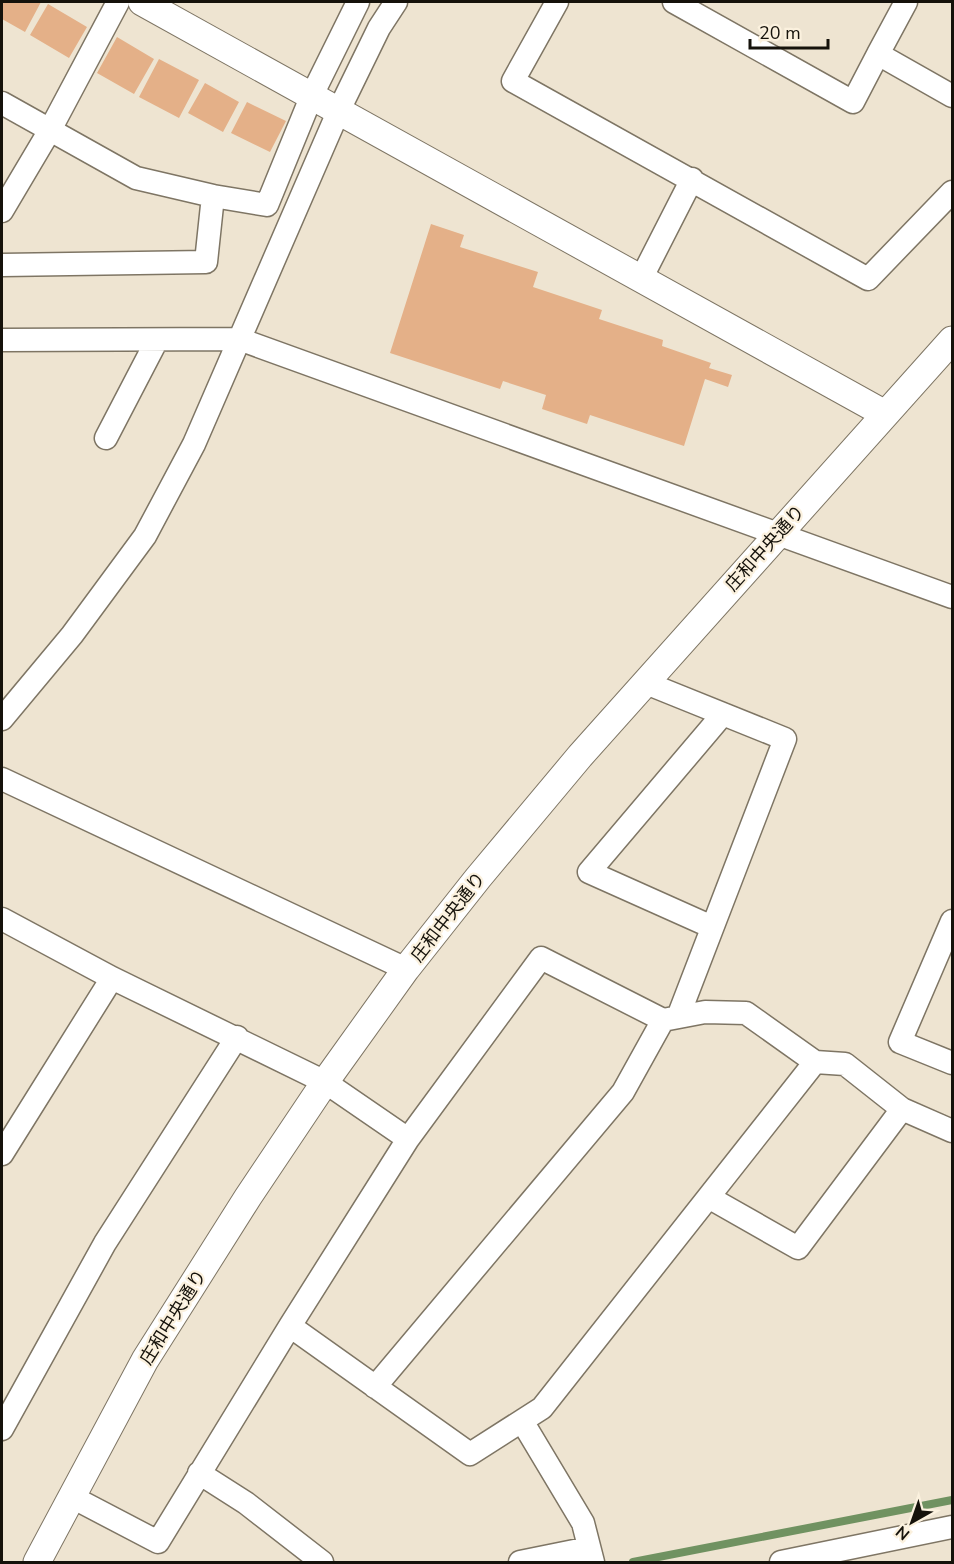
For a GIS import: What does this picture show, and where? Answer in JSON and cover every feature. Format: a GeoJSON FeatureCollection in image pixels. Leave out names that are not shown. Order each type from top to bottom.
{"type":"FeatureCollection","features":[{"type":"Feature","properties":{"kind":"street"},"geometry":{"type":"LineString","coordinates":[[2,211],[50,130],[118,2]]}},
{"type":"Feature","properties":{"kind":"street"},"geometry":{"type":"LineString","coordinates":[[142,2],[642,277],[885,414]]}},
{"type":"Feature","properties":{"kind":"street"},"geometry":{"type":"LineString","coordinates":[[2,103],[136,178],[213,196],[267,205],[312,95],[358,2]]}},
{"type":"Feature","properties":{"kind":"street"},"geometry":{"type":"LineString","coordinates":[[2,719],[72,635],[145,536],[194,444],[339,110],[380,28],[396,2]]}},
{"type":"Feature","properties":{"kind":"street"},"geometry":{"type":"LineString","coordinates":[[557,2],[513,81],[868,279],[952,192]]}},
{"type":"Feature","properties":{"kind":"street"},"geometry":{"type":"LineString","coordinates":[[674,2],[853,102],[906,2]]}},
{"type":"Feature","properties":{"kind":"street"},"geometry":{"type":"LineString","coordinates":[[878,54],[952,96]]}},
{"type":"Feature","properties":{"kind":"street"},"geometry":{"type":"LineString","coordinates":[[642,277],[692,179]]}},
{"type":"Feature","properties":{"kind":"street"},"geometry":{"type":"LineString","coordinates":[[2,265],[206,262],[213,196]]}},
{"type":"Feature","properties":{"kind":"street"},"geometry":{"type":"LineString","coordinates":[[2,340],[239,339],[952,597]]}},
{"type":"Feature","properties":{"kind":"street"},"geometry":{"type":"LineString","coordinates":[[106,438],[157,340]]}},
{"type":"Feature","properties":{"kind":"street","name":"庄和中央通り"},"geometry":{"type":"LineString","coordinates":[[37,1563],[145,1360],[248,1197],[325,1082],[406,969],[478,878],[646,683],[952,340]]}},
{"type":"Feature","properties":{"kind":"street"},"geometry":{"type":"LineString","coordinates":[[375,1387],[623,1092],[671,1018],[712,927],[785,738],[646,683]]}},
{"type":"Feature","properties":{"kind":"street"},"geometry":{"type":"LineString","coordinates":[[712,927],[589,872],[723,714]]}},
{"type":"Feature","properties":{"kind":"street"},"geometry":{"type":"LineString","coordinates":[[2,779],[406,969]]}},
{"type":"Feature","properties":{"kind":"street"},"geometry":{"type":"LineString","coordinates":[[2,919],[112,978],[237,1037],[325,1082],[408,1139]]}},
{"type":"Feature","properties":{"kind":"street"},"geometry":{"type":"LineString","coordinates":[[951,930],[900,1042],[952,1063]]}},
{"type":"Feature","properties":{"kind":"street"},"geometry":{"type":"LineString","coordinates":[[72,1497],[158,1542],[408,1139],[541,958],[671,1018],[705,1012],[746,1013],[815,1062],[845,1064],[902,1109],[952,1131]]}},
{"type":"Feature","properties":{"kind":"street"},"geometry":{"type":"LineString","coordinates":[[2,1154],[112,978]]}},
{"type":"Feature","properties":{"kind":"street"},"geometry":{"type":"LineString","coordinates":[[2,1429],[105,1243],[237,1037]]}},
{"type":"Feature","properties":{"kind":"street"},"geometry":{"type":"LineString","coordinates":[[290,1326],[470,1454],[542,1408],[710,1198],[815,1062]]}},
{"type":"Feature","properties":{"kind":"street"},"geometry":{"type":"LineString","coordinates":[[710,1198],[798,1248],[902,1109]]}},
{"type":"Feature","properties":{"kind":"street"},"geometry":{"type":"LineString","coordinates":[[520,1563],[591,1555],[583,1523],[522,1421]]}},
{"type":"Feature","properties":{"kind":"street"},"geometry":{"type":"LineString","coordinates":[[199,1473],[246,1503],[322,1563]]}},
{"type":"Feature","properties":{"kind":"street"},"geometry":{"type":"LineString","coordinates":[[781,1563],[952,1527]]}},
{"type":"Feature","properties":{"kind":"building"},"geometry":{"type":"Polygon","coordinates":[[[2,2],[41,2],[25,32],[2,19],[2,2]]]}},
{"type":"Feature","properties":{"kind":"building"},"geometry":{"type":"Polygon","coordinates":[[[48,4],[87,27],[69,58],[30,35],[48,4]]]}},
{"type":"Feature","properties":{"kind":"building"},"geometry":{"type":"Polygon","coordinates":[[[117,37],[154,59],[134,94],[97,73],[117,37]]]}},
{"type":"Feature","properties":{"kind":"building"},"geometry":{"type":"Polygon","coordinates":[[[159,59],[199,80],[179,118],[139,97],[159,59]]]}},
{"type":"Feature","properties":{"kind":"building"},"geometry":{"type":"Polygon","coordinates":[[[205,83],[239,102],[223,132],[188,113],[205,83]]]}},
{"type":"Feature","properties":{"kind":"building"},"geometry":{"type":"Polygon","coordinates":[[[247,102],[286,121],[270,152],[231,133],[247,102]]]}},
{"type":"Feature","properties":{"kind":"building"},"geometry":{"type":"Polygon","coordinates":[[[431,224],[464,235],[460,247],[538,272],[533,287],[602,310],[599,319],[663,340],[662,346],[711,363],[709,368],[732,375],[728,387],[705,379],[684,446],[590,415],[587,424],[542,409],[546,395],[503,381],[500,389],[390,353],[431,224]]]}},
{"type":"Feature","properties":{"kind":"waterway"},"geometry":{"type":"LineString","coordinates":[[633,1562],[952,1500]]}}]}
